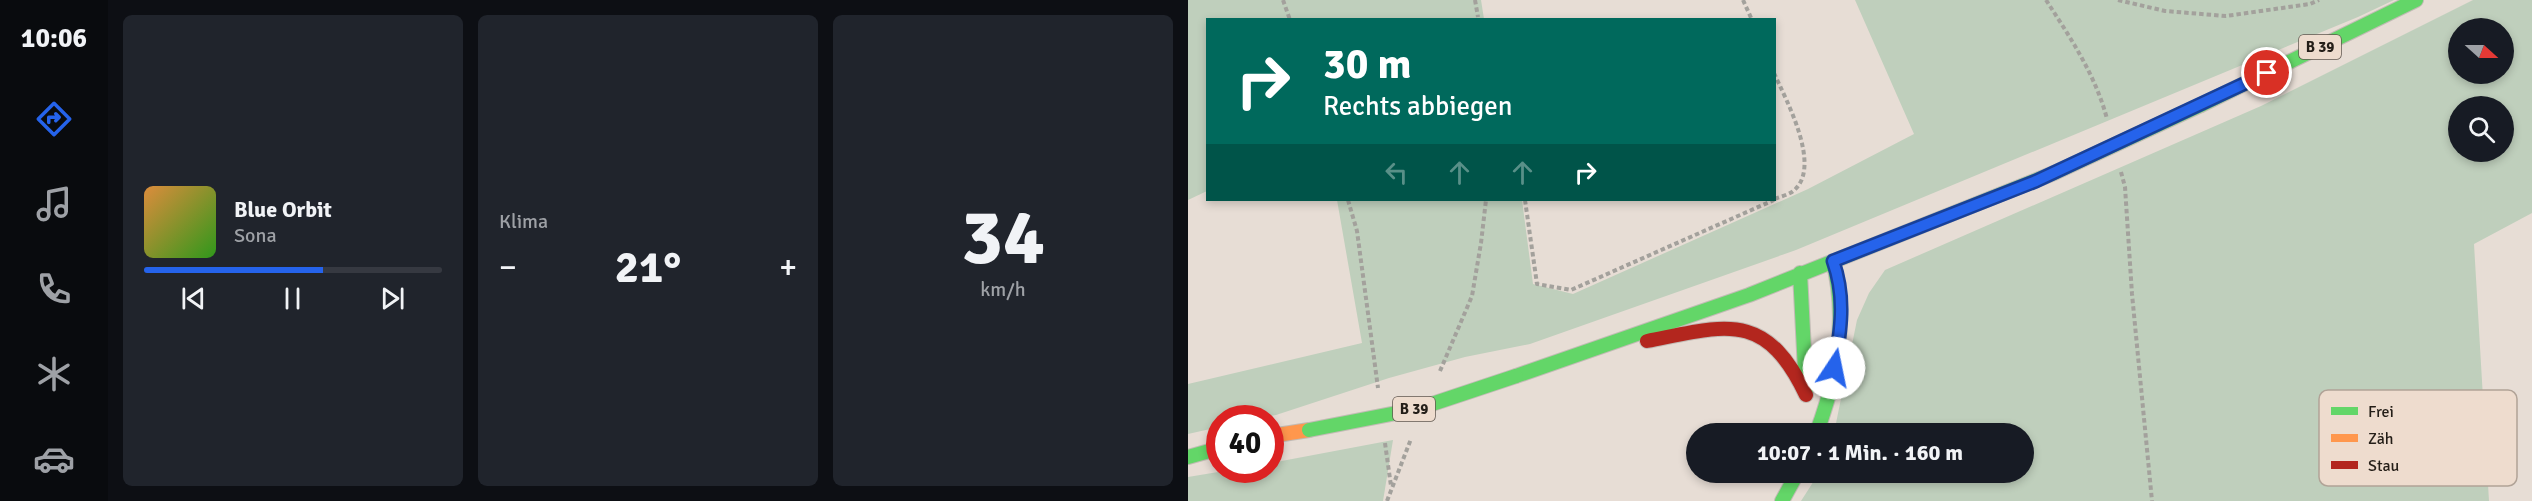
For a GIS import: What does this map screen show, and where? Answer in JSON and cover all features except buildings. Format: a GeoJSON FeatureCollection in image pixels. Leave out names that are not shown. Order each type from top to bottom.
{"type":"FeatureCollection","features":[{"type":"Feature","properties":{"kind":"main road","name":"B 39"},"geometry":{"type":"LineString","coordinates":[[1284,434],[1417,409],[1749,295],[2054,173],[2201,105],[2416,0]]}},
{"type":"Feature","properties":{"kind":"main road"},"geometry":{"type":"LineString","coordinates":[[1820,423],[1828,400],[1842,315],[1839,278],[1833,261]]}},
{"type":"Feature","properties":{"kind":"main road"},"geometry":{"type":"LineString","coordinates":[[1606,343],[1623,346],[1734,328],[1754,335],[1788,361],[1806,400],[1800,273]]}},
{"type":"Feature","properties":{"kind":"main road"},"geometry":{"type":"LineString","coordinates":[[1188,457],[1206,452]]}},
{"type":"Feature","properties":{"kind":"main road"},"geometry":{"type":"LineString","coordinates":[[1782,501],[1792,483]]}},
{"type":"Feature","properties":{"kind":"path"},"geometry":{"type":"LineString","coordinates":[[1283,0],[1289,18]]}},
{"type":"Feature","properties":{"kind":"path"},"geometry":{"type":"LineString","coordinates":[[1475,0],[1478,18]]}},
{"type":"Feature","properties":{"kind":"path"},"geometry":{"type":"LineString","coordinates":[[1743,0],[1751,18]]}},
{"type":"Feature","properties":{"kind":"path"},"geometry":{"type":"LineString","coordinates":[[2046,0],[2072,39],[2102,99],[2108,121]]}},
{"type":"Feature","properties":{"kind":"path"},"geometry":{"type":"LineString","coordinates":[[2118,0],[2165,11],[2226,16],[2310,4],[2319,0]]}},
{"type":"Feature","properties":{"kind":"path"},"geometry":{"type":"LineString","coordinates":[[1776,78],[1805,150],[1804,175],[1793,191],[1776,199]]}},
{"type":"Feature","properties":{"kind":"path"},"geometry":{"type":"LineString","coordinates":[[2120,165],[2125,187],[2132,294],[2152,501]]}},
{"type":"Feature","properties":{"kind":"path"},"geometry":{"type":"LineString","coordinates":[[1348,201],[1357,231],[1378,394]]}},
{"type":"Feature","properties":{"kind":"path"},"geometry":{"type":"LineString","coordinates":[[1436,381],[1472,296],[1486,201]]}},
{"type":"Feature","properties":{"kind":"path"},"geometry":{"type":"LineString","coordinates":[[1525,201],[1537,284],[1571,290],[1772,201]]}},
{"type":"Feature","properties":{"kind":"path"},"geometry":{"type":"LineString","coordinates":[[1387,501],[1413,434]]}},
{"type":"Feature","properties":{"kind":"path"},"geometry":{"type":"LineString","coordinates":[[1385,440],[1391,487]]}},
{"type":"Feature","properties":{"kind":"green space"},"geometry":{"type":"Polygon","coordinates":[[[1188,0],[1481,0],[1484,18],[1206,18],[1206,191],[1188,200],[1188,0]]]}},
{"type":"Feature","properties":{"kind":"green space"},"geometry":{"type":"Polygon","coordinates":[[[1855,0],[2394,0],[1796,250],[1530,344],[1465,357],[1389,378],[1284,412],[1284,405],[1206,405],[1206,430],[1188,434],[1188,384],[1362,343],[1337,201],[1522,201],[1533,284],[1573,294],[1808,189],[1914,134],[1855,0]]]}},
{"type":"Feature","properties":{"kind":"green space"},"geometry":{"type":"Polygon","coordinates":[[[2473,0],[2532,0],[2532,213],[2474,244],[2483,390],[2319,390],[2319,486],[2488,486],[2489,501],[1801,501],[1813,483],[2034,483],[2034,423],[1836,423],[1857,320],[1869,293],[1885,270],[2261,106],[2473,0]]]}},
{"type":"Feature","properties":{"kind":"green space"},"geometry":{"type":"Polygon","coordinates":[[[1393,440],[1383,501],[1188,501],[1188,477],[1206,474],[1206,483],[1284,483],[1284,461],[1393,440]]]}},
{"type":"Feature","properties":{"kind":"traffic: fast"},"geometry":{"type":"LineString","coordinates":[[2201,105],[2416,0]]}},
{"type":"Feature","properties":{"kind":"traffic: fast"},"geometry":{"type":"LineString","coordinates":[[2054,173],[2201,105]]}},
{"type":"Feature","properties":{"kind":"traffic: fast"},"geometry":{"type":"LineString","coordinates":[[1516,376],[1749,295],[2054,173]]}},
{"type":"Feature","properties":{"kind":"traffic: fast"},"geometry":{"type":"LineString","coordinates":[[1820,423],[1835,370],[1840,327],[1840,305],[1833,261]]}},
{"type":"Feature","properties":{"kind":"traffic: fast"},"geometry":{"type":"LineString","coordinates":[[1800,273],[1806,390]]}},
{"type":"Feature","properties":{"kind":"traffic: fast"},"geometry":{"type":"LineString","coordinates":[[1309,430],[1417,409],[1516,376]]}},
{"type":"Feature","properties":{"kind":"traffic: fast"},"geometry":{"type":"LineString","coordinates":[[1188,457],[1206,452]]}},
{"type":"Feature","properties":{"kind":"traffic: fast"},"geometry":{"type":"LineString","coordinates":[[1782,501],[1792,483]]}},
{"type":"Feature","properties":{"kind":"traffic: slow"},"geometry":{"type":"LineString","coordinates":[[1284,434],[1309,430]]}},
{"type":"Feature","properties":{"kind":"traffic: jam"},"geometry":{"type":"LineString","coordinates":[[1647,341],[1721,329],[1740,330],[1758,336],[1775,348],[1791,367],[1806,395]]}},
{"type":"Feature","properties":{"kind":"route"},"geometry":{"type":"LineString","coordinates":[[1834,368],[1839,341],[1842,299],[1839,278],[1833,261],[2036,181],[2267,73]]}}]}
